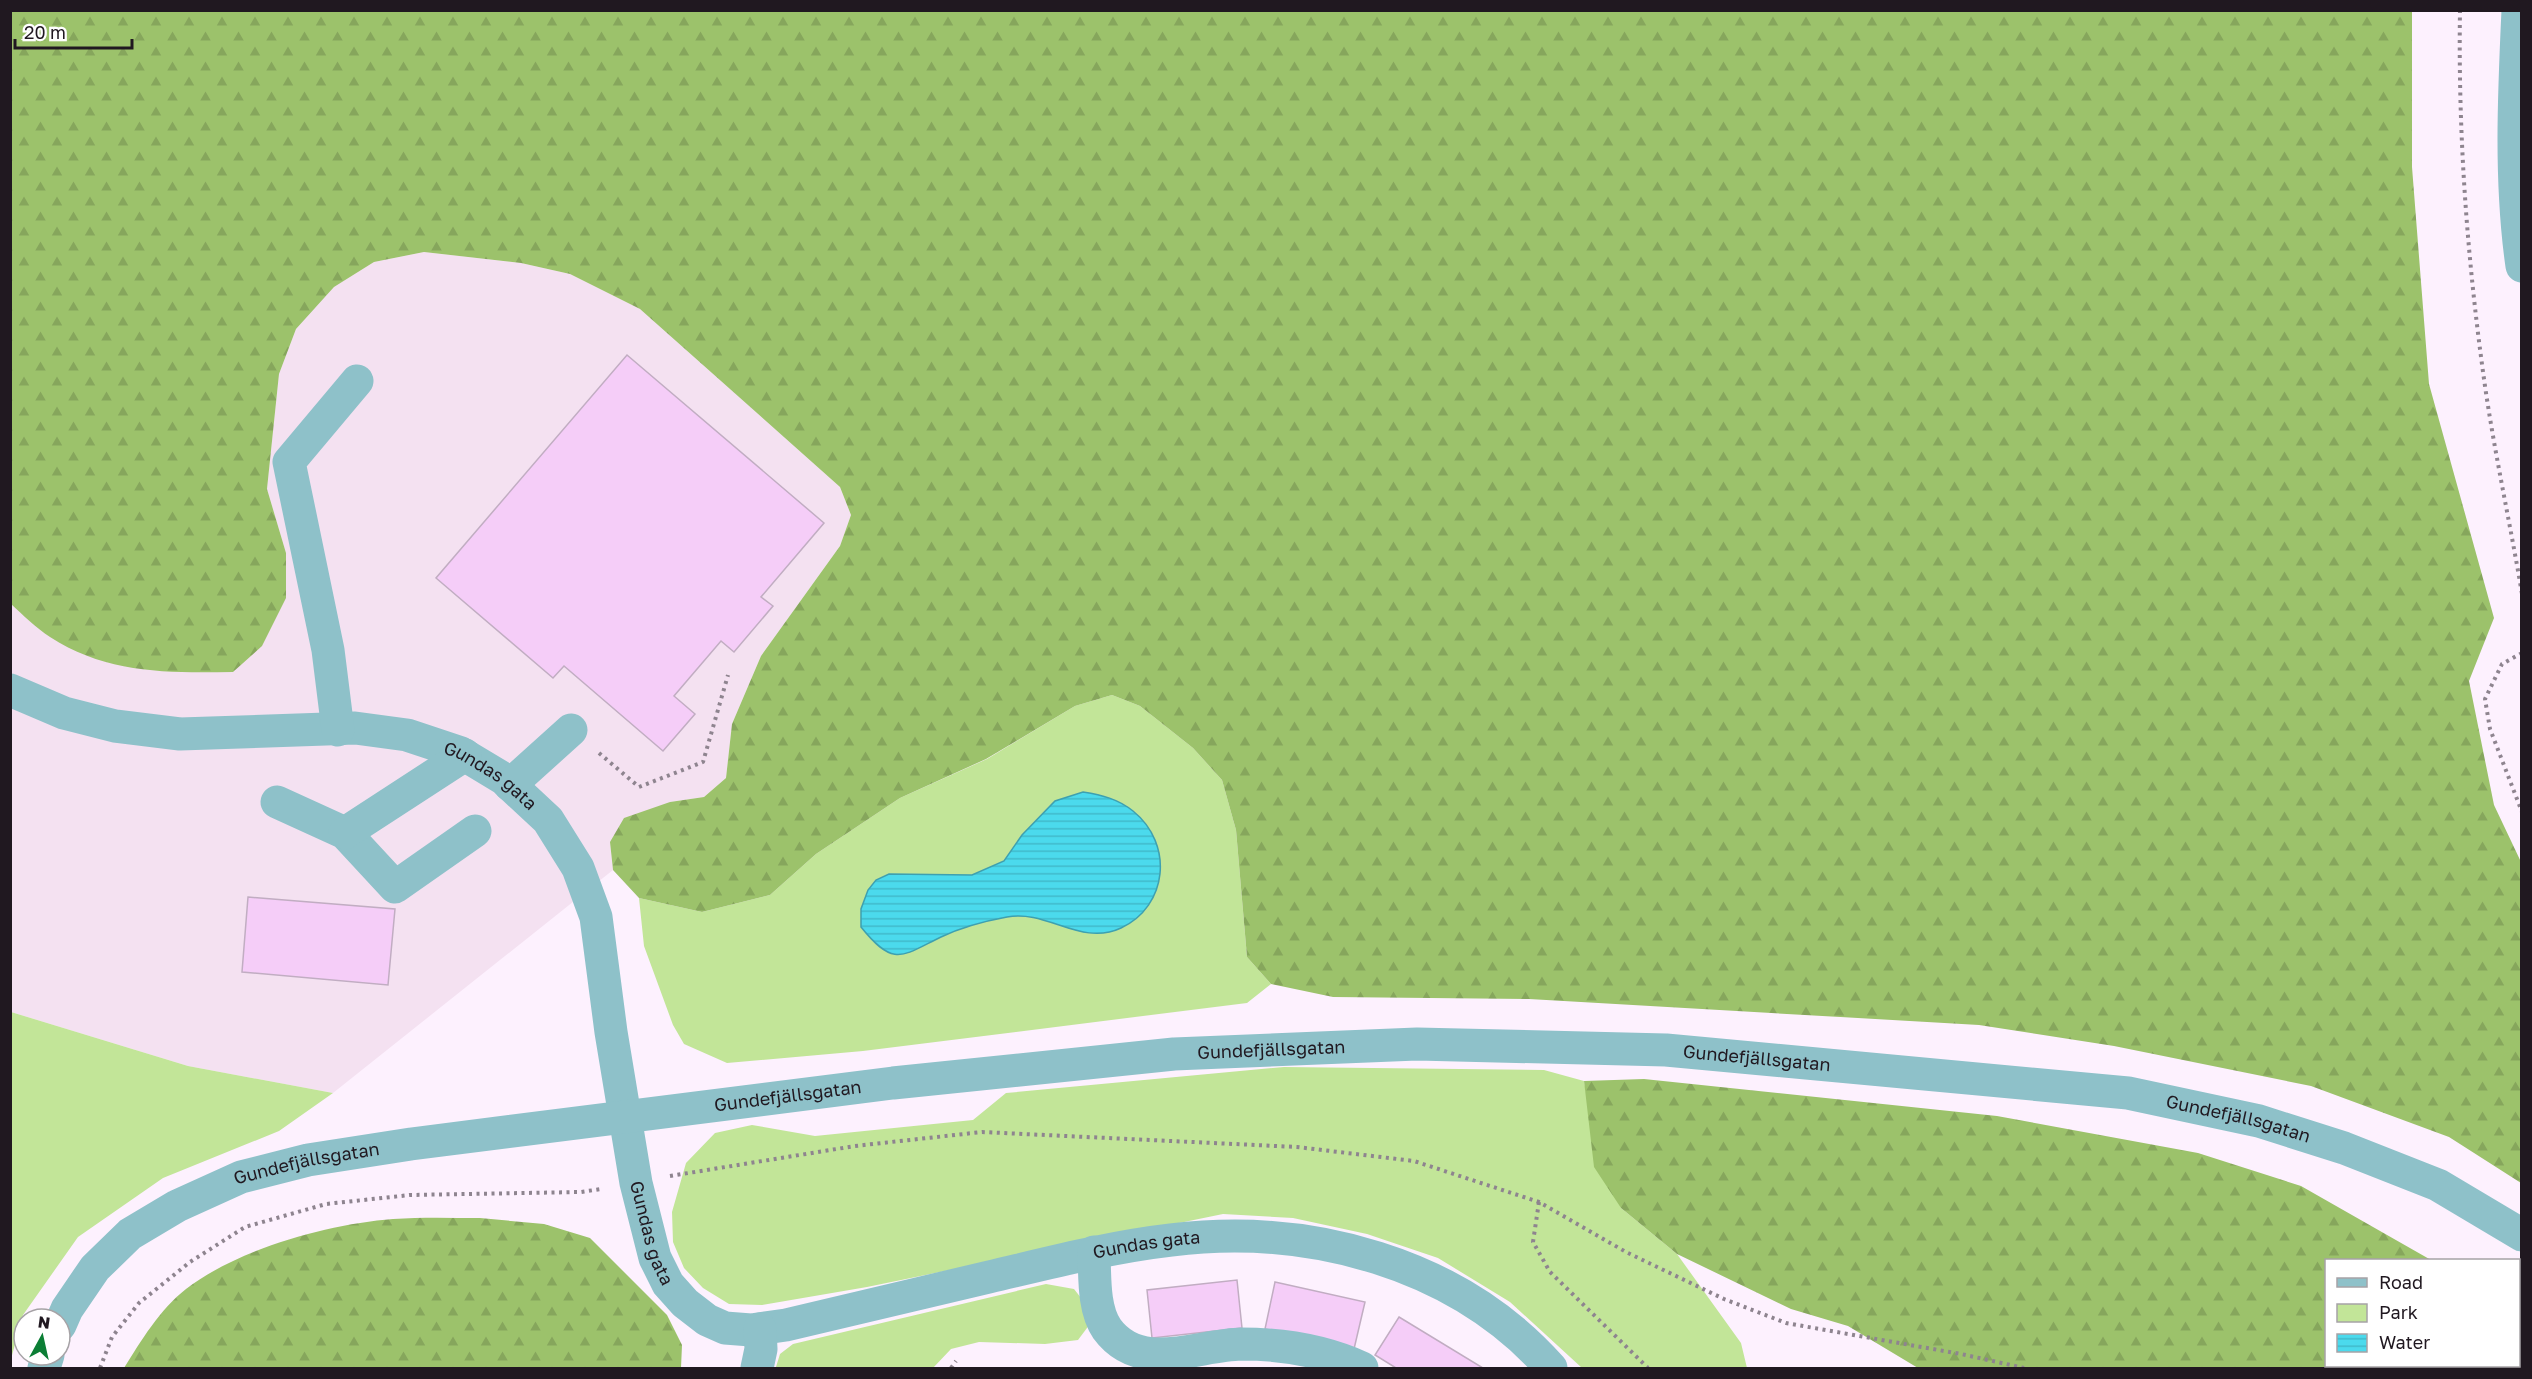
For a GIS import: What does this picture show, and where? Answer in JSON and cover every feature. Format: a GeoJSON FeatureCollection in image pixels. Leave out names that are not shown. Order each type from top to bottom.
{"type":"FeatureCollection","features":[{"type":"Feature","properties":{"kind":"street"},"geometry":{"type":"LineString","coordinates":[[2518,10],[2514,97],[2517,231],[2522,266]]}},
{"type":"Feature","properties":{"kind":"street"},"geometry":{"type":"LineString","coordinates":[[338,730],[328,650],[289,462],[357,381]]}},
{"type":"Feature","properties":{"kind":"street","name":"Gundas gata"},"geometry":{"type":"LineString","coordinates":[[10,690],[64,713],[116,726],[180,734],[355,728],[407,735],[465,755],[510,785],[548,820],[578,868],[596,917],[636,1184],[655,1258],[669,1284],[685,1304],[707,1320],[725,1328],[760,1329],[786,1325],[1094,1252],[1172,1240],[1244,1236],[1314,1242],[1380,1256],[1440,1282],[1492,1316],[1551,1368]]}},
{"type":"Feature","properties":{"kind":"street"},"geometry":{"type":"LineString","coordinates":[[510,785],[571,730]]}},
{"type":"Feature","properties":{"kind":"street"},"geometry":{"type":"LineString","coordinates":[[345,833],[465,755]]}},
{"type":"Feature","properties":{"kind":"street"},"geometry":{"type":"LineString","coordinates":[[277,802],[345,833],[395,887],[475,831]]}},
{"type":"Feature","properties":{"kind":"street","name":"Gundefjällsgatan"},"geometry":{"type":"LineString","coordinates":[[68,1307],[95,1268],[130,1234],[177,1206],[241,1177],[308,1160],[411,1144],[893,1083],[1174,1054],[1418,1044],[1666,1050],[2128,1093],[2226,1114],[2344,1148],[2438,1185],[2522,1235]]}},
{"type":"Feature","properties":{"kind":"street"},"geometry":{"type":"LineString","coordinates":[[1094,1252],[1098,1306],[1106,1327],[1116,1339],[1134,1349],[1162,1354],[1239,1344],[1290,1347],[1344,1360],[1362,1368]]}},
{"type":"Feature","properties":{"kind":"street"},"geometry":{"type":"LineString","coordinates":[[757,1368],[761,1349],[760,1329]]}},
{"type":"Feature","properties":{"kind":"path"},"geometry":{"type":"LineString","coordinates":[[2460,10],[2459,65],[2465,189],[2484,379],[2522,594]]}},
{"type":"Feature","properties":{"kind":"path"},"geometry":{"type":"LineString","coordinates":[[2522,653],[2502,664],[2485,699],[2490,729],[2522,812]]}},
{"type":"Feature","properties":{"kind":"path"},"geometry":{"type":"LineString","coordinates":[[571,730],[639,787],[703,762],[728,675]]}},
{"type":"Feature","properties":{"kind":"path"},"geometry":{"type":"LineString","coordinates":[[100,1368],[112,1337],[140,1303],[190,1262],[244,1227],[326,1204],[410,1195],[581,1192],[636,1184],[699,1170],[855,1146],[982,1132],[1298,1147],[1414,1161],[1539,1202],[1626,1252],[1724,1299],[1786,1323],[1961,1354],[2024,1368]]}},
{"type":"Feature","properties":{"kind":"path"},"geometry":{"type":"LineString","coordinates":[[1539,1202],[1533,1242],[1550,1272],[1648,1368]]}},
{"type":"Feature","properties":{"kind":"path"},"geometry":{"type":"LineString","coordinates":[[951,1368],[956,1362]]}},
{"type":"Feature","properties":{"kind":"shaded area"},"geometry":{"type":"Polygon","coordinates":[[[424,252],[521,263],[570,274],[640,309],[840,487],[851,515],[840,546],[761,656],[732,724],[726,778],[704,797],[670,802],[610,842],[613,870],[333,1093],[188,1066],[11,1012],[11,604],[50,637],[286,553],[267,489],[279,374],[296,329],[334,287],[374,262],[424,252]]]}},
{"type":"Feature","properties":{"kind":"green space"},"geometry":{"type":"Polygon","coordinates":[[[11,10],[2412,11],[2412,167],[2429,384],[2494,618],[2469,681],[2494,805],[2521,862],[2521,1183],[2449,1137],[2311,1086],[2114,1046],[1979,1025],[1529,999],[1333,997],[1271,984],[1247,957],[1236,830],[1222,780],[1193,748],[1140,706],[1112,695],[1075,706],[986,759],[900,798],[816,854],[770,895],[702,912],[639,898],[613,870],[610,842],[624,818],[670,802],[704,797],[726,778],[732,724],[761,656],[840,546],[851,515],[840,487],[640,309],[570,274],[521,263],[424,252],[374,262],[334,287],[296,329],[279,374],[267,489],[286,553],[286,598],[262,646],[233,672],[138,669],[116,665],[72,649],[45,633],[11,604],[11,10]]]}},
{"type":"Feature","properties":{"kind":"green space"},"geometry":{"type":"Polygon","coordinates":[[[1112,695],[1140,706],[1193,748],[1222,780],[1236,830],[1247,957],[1271,984],[1247,1003],[863,1051],[727,1063],[684,1044],[673,1025],[644,946],[639,898],[702,912],[770,895],[816,854],[900,798],[987,759],[1075,706],[1112,695]]]}},
{"type":"Feature","properties":{"kind":"green space"},"geometry":{"type":"Polygon","coordinates":[[[11,1012],[188,1066],[333,1093],[279,1131],[163,1178],[78,1237],[29,1307],[12,1307],[11,1359],[11,1012]]]}},
{"type":"Feature","properties":{"kind":"green space"},"geometry":{"type":"Polygon","coordinates":[[[1284,1067],[1544,1070],[1584,1081],[1590,1116],[1621,1208],[1677,1254],[1741,1343],[1747,1368],[1582,1368],[1510,1302],[1438,1258],[1367,1234],[1293,1218],[1223,1214],[867,1287],[762,1305],[729,1304],[703,1288],[684,1268],[673,1242],[672,1212],[686,1163],[715,1133],[752,1125],[815,1136],[973,1120],[1006,1093],[1284,1067]]]}},
{"type":"Feature","properties":{"kind":"green space"},"geometry":{"type":"Polygon","coordinates":[[[1644,1079],[1997,1116],[2198,1153],[2301,1186],[2429,1259],[2325,1259],[2325,1367],[2520,1367],[2520,1312],[2521,1368],[1918,1368],[1848,1326],[1791,1309],[1677,1254],[1621,1208],[1594,1167],[1584,1081],[1644,1079]]]}},
{"type":"Feature","properties":{"kind":"green space"},"geometry":{"type":"Polygon","coordinates":[[[415,1218],[480,1218],[544,1224],[590,1238],[667,1315],[682,1345],[681,1368],[124,1368],[152,1326],[186,1289],[231,1262],[257,1251],[313,1233],[368,1222],[415,1218]]]}},
{"type":"Feature","properties":{"kind":"green space"},"geometry":{"type":"Polygon","coordinates":[[[1046,1284],[1074,1289],[1085,1303],[1090,1324],[1078,1340],[1045,1344],[979,1342],[951,1349],[933,1368],[776,1367],[780,1354],[793,1344],[1046,1284]]]}},
{"type":"Feature","properties":{"kind":"water"},"geometry":{"type":"Polygon","coordinates":[[[1083,792],[1110,798],[1133,811],[1146,825],[1155,840],[1160,857],[1160,874],[1156,890],[1148,905],[1137,918],[1121,928],[1106,933],[1092,933],[1036,918],[1007,917],[965,927],[917,949],[899,954],[882,949],[861,927],[861,909],[868,890],[876,880],[889,874],[972,875],[1004,861],[1022,835],[1055,801],[1083,792]]]}},
{"type":"Feature","properties":{"kind":"building"},"geometry":{"type":"Polygon","coordinates":[[[627,355],[824,523],[761,597],[773,606],[734,652],[721,641],[674,696],[695,714],[663,751],[564,666],[553,678],[436,578],[627,355]]]}},
{"type":"Feature","properties":{"kind":"building"},"geometry":{"type":"Polygon","coordinates":[[[248,897],[395,909],[388,985],[242,972],[248,897]]]}},
{"type":"Feature","properties":{"kind":"building"},"geometry":{"type":"Polygon","coordinates":[[[1237,1280],[1242,1328],[1152,1338],[1147,1290],[1237,1280]]]}},
{"type":"Feature","properties":{"kind":"building"},"geometry":{"type":"Polygon","coordinates":[[[1275,1282],[1365,1302],[1354,1349],[1265,1329],[1275,1282]]]}},
{"type":"Feature","properties":{"kind":"building"},"geometry":{"type":"Polygon","coordinates":[[[1399,1317],[1483,1368],[1396,1368],[1375,1355],[1399,1317]]]}}]}
